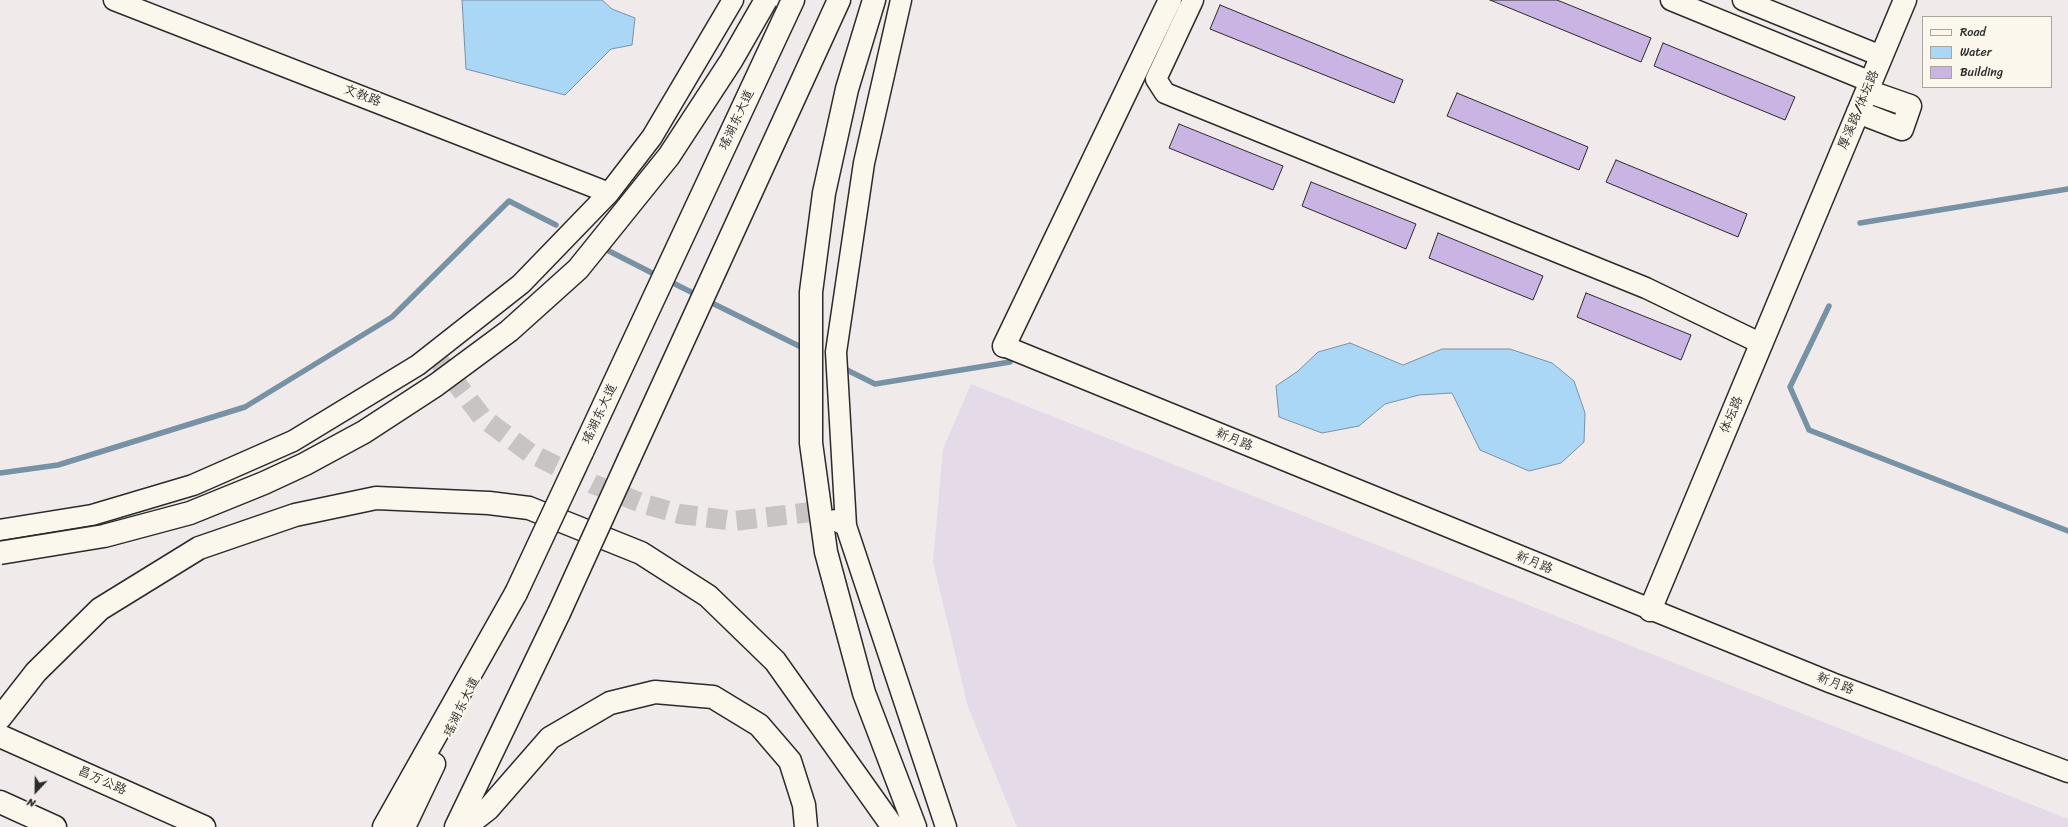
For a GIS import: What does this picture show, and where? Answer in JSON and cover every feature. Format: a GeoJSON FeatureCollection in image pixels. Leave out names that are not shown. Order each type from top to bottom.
{"type":"FeatureCollection","features":[{"type":"Feature","properties":{"kind":"main road"},"geometry":{"type":"LineString","coordinates":[[0,552],[104,536],[190,512],[264,483],[305,464],[364,432],[436,386],[509,331],[578,269],[669,156],[731,61],[766,0]]}},
{"type":"Feature","properties":{"kind":"main road","name":"瑶湖东大道"},"geometry":{"type":"LineString","coordinates":[[397,822],[516,594],[794,0]]}},
{"type":"Feature","properties":{"kind":"main road"},"geometry":{"type":"LineString","coordinates":[[456,827],[559,613],[839,0]]}},
{"type":"Feature","properties":{"kind":"main road"},"geometry":{"type":"LineString","coordinates":[[874,0],[848,89],[824,193],[811,292],[810,443],[826,552],[864,693],[915,827]]}},
{"type":"Feature","properties":{"kind":"main road"},"geometry":{"type":"LineString","coordinates":[[1004,346],[1170,0]]}},
{"type":"Feature","properties":{"kind":"main road","name":"厚溪路/体坛路"},"geometry":{"type":"LineString","coordinates":[[1814,219],[1905,0]]}},
{"type":"Feature","properties":{"kind":"main road"},"geometry":{"type":"LineString","coordinates":[[1858,112],[1902,129],[1910,106],[1869,86]]}},
{"type":"Feature","properties":{"kind":"main road","name":"体坛路"},"geometry":{"type":"LineString","coordinates":[[1650,610],[1814,219]]}},
{"type":"Feature","properties":{"kind":"main road"},"geometry":{"type":"LineString","coordinates":[[0,718],[36,672],[100,609],[200,548],[295,515],[376,498],[489,502],[529,508],[642,553],[708,596],[775,661],[893,827]]}},
{"type":"Feature","properties":{"kind":"main road"},"geometry":{"type":"LineString","coordinates":[[465,827],[488,809],[550,738],[610,703],[655,692],[714,697],[759,725],[790,761],[804,805],[806,827]]}},
{"type":"Feature","properties":{"kind":"main road","name":"昌万公路"},"geometry":{"type":"LineString","coordinates":[[0,736],[204,827]]}},
{"type":"Feature","properties":{"kind":"main road"},"geometry":{"type":"LineString","coordinates":[[0,802],[55,827]]}},
{"type":"Feature","properties":{"kind":"street","name":"文教路"},"geometry":{"type":"LineString","coordinates":[[114,0],[609,193]]}},
{"type":"Feature","properties":{"kind":"street"},"geometry":{"type":"LineString","coordinates":[[0,530],[92,515],[186,488],[293,441],[418,365],[521,284],[609,193],[652,137],[733,0]]}},
{"type":"Feature","properties":{"kind":"street"},"geometry":{"type":"LineString","coordinates":[[901,0],[864,163],[836,352],[846,526],[946,827]]}},
{"type":"Feature","properties":{"kind":"street"},"geometry":{"type":"LineString","coordinates":[[1193,0],[1156,78],[1165,93],[1646,288],[1762,344]]}},
{"type":"Feature","properties":{"kind":"street"},"geometry":{"type":"LineString","coordinates":[[1671,0],[1869,86]]}},
{"type":"Feature","properties":{"kind":"street"},"geometry":{"type":"LineString","coordinates":[[1743,0],[1881,56]]}},
{"type":"Feature","properties":{"kind":"street","name":"新月路"},"geometry":{"type":"LineString","coordinates":[[1004,346],[1832,683],[2068,772]]}},
{"type":"Feature","properties":{"kind":"street"},"geometry":{"type":"LineString","coordinates":[[820,511],[846,526]]}},
{"type":"Feature","properties":{"kind":"shaded area"},"geometry":{"type":"Polygon","coordinates":[[[971,384],[2068,819],[2068,827],[1017,827],[968,707],[933,562],[943,449],[971,384]]]}},
{"type":"Feature","properties":{"kind":"water"},"geometry":{"type":"Polygon","coordinates":[[[462,0],[602,0],[612,9],[635,18],[632,45],[611,49],[565,95],[466,69],[462,0]]]}},
{"type":"Feature","properties":{"kind":"water"},"geometry":{"type":"Polygon","coordinates":[[[1350,343],[1403,365],[1442,349],[1510,349],[1552,363],[1574,381],[1585,413],[1584,442],[1561,463],[1529,471],[1480,450],[1452,393],[1419,395],[1385,404],[1359,426],[1322,433],[1279,417],[1276,386],[1298,371],[1318,352],[1350,343]]]}},
{"type":"Feature","properties":{"kind":"building"},"geometry":{"type":"Polygon","coordinates":[[[1490,0],[1557,0],[1651,38],[1641,62],[1490,0]]]}},
{"type":"Feature","properties":{"kind":"building"},"geometry":{"type":"Polygon","coordinates":[[[1220,5],[1403,80],[1394,103],[1210,29],[1220,5]]]}},
{"type":"Feature","properties":{"kind":"building"},"geometry":{"type":"Polygon","coordinates":[[[1663,43],[1795,97],[1785,120],[1654,66],[1663,43]]]}},
{"type":"Feature","properties":{"kind":"building"},"geometry":{"type":"Polygon","coordinates":[[[1457,93],[1588,147],[1579,170],[1447,116],[1457,93]]]}},
{"type":"Feature","properties":{"kind":"building"},"geometry":{"type":"Polygon","coordinates":[[[1179,124],[1283,166],[1273,190],[1169,148],[1179,124]]]}},
{"type":"Feature","properties":{"kind":"building"},"geometry":{"type":"Polygon","coordinates":[[[1616,160],[1747,214],[1738,237],[1606,182],[1616,160]]]}},
{"type":"Feature","properties":{"kind":"building"},"geometry":{"type":"Polygon","coordinates":[[[1311,182],[1416,224],[1406,249],[1302,206],[1311,182]]]}},
{"type":"Feature","properties":{"kind":"building"},"geometry":{"type":"Polygon","coordinates":[[[1438,233],[1543,276],[1533,300],[1429,258],[1438,233]]]}},
{"type":"Feature","properties":{"kind":"building"},"geometry":{"type":"Polygon","coordinates":[[[1586,293],[1691,335],[1681,360],[1577,317],[1586,293]]]}},
{"type":"Feature","properties":{"kind":"waterway"},"geometry":{"type":"LineString","coordinates":[[1860,223],[2068,189]]}},
{"type":"Feature","properties":{"kind":"waterway"},"geometry":{"type":"LineString","coordinates":[[0,473],[58,465],[245,407],[392,317],[509,201],[556,225]]}},
{"type":"Feature","properties":{"kind":"waterway"},"geometry":{"type":"LineString","coordinates":[[607,250],[654,274]]}},
{"type":"Feature","properties":{"kind":"waterway"},"geometry":{"type":"LineString","coordinates":[[673,283],[693,293]]}},
{"type":"Feature","properties":{"kind":"waterway"},"geometry":{"type":"LineString","coordinates":[[712,303],[801,347]]}},
{"type":"Feature","properties":{"kind":"waterway"},"geometry":{"type":"LineString","coordinates":[[1829,306],[1790,387],[1809,430],[2068,531]]}},
{"type":"Feature","properties":{"kind":"waterway"},"geometry":{"type":"LineString","coordinates":[[841,367],[875,384],[1010,362]]}},
{"type":"Feature","properties":{"kind":"tunnel"},"geometry":{"type":"LineString","coordinates":[[433,353],[482,417],[530,453],[593,484],[644,504],[680,514],[734,521],[820,511]]}}]}
